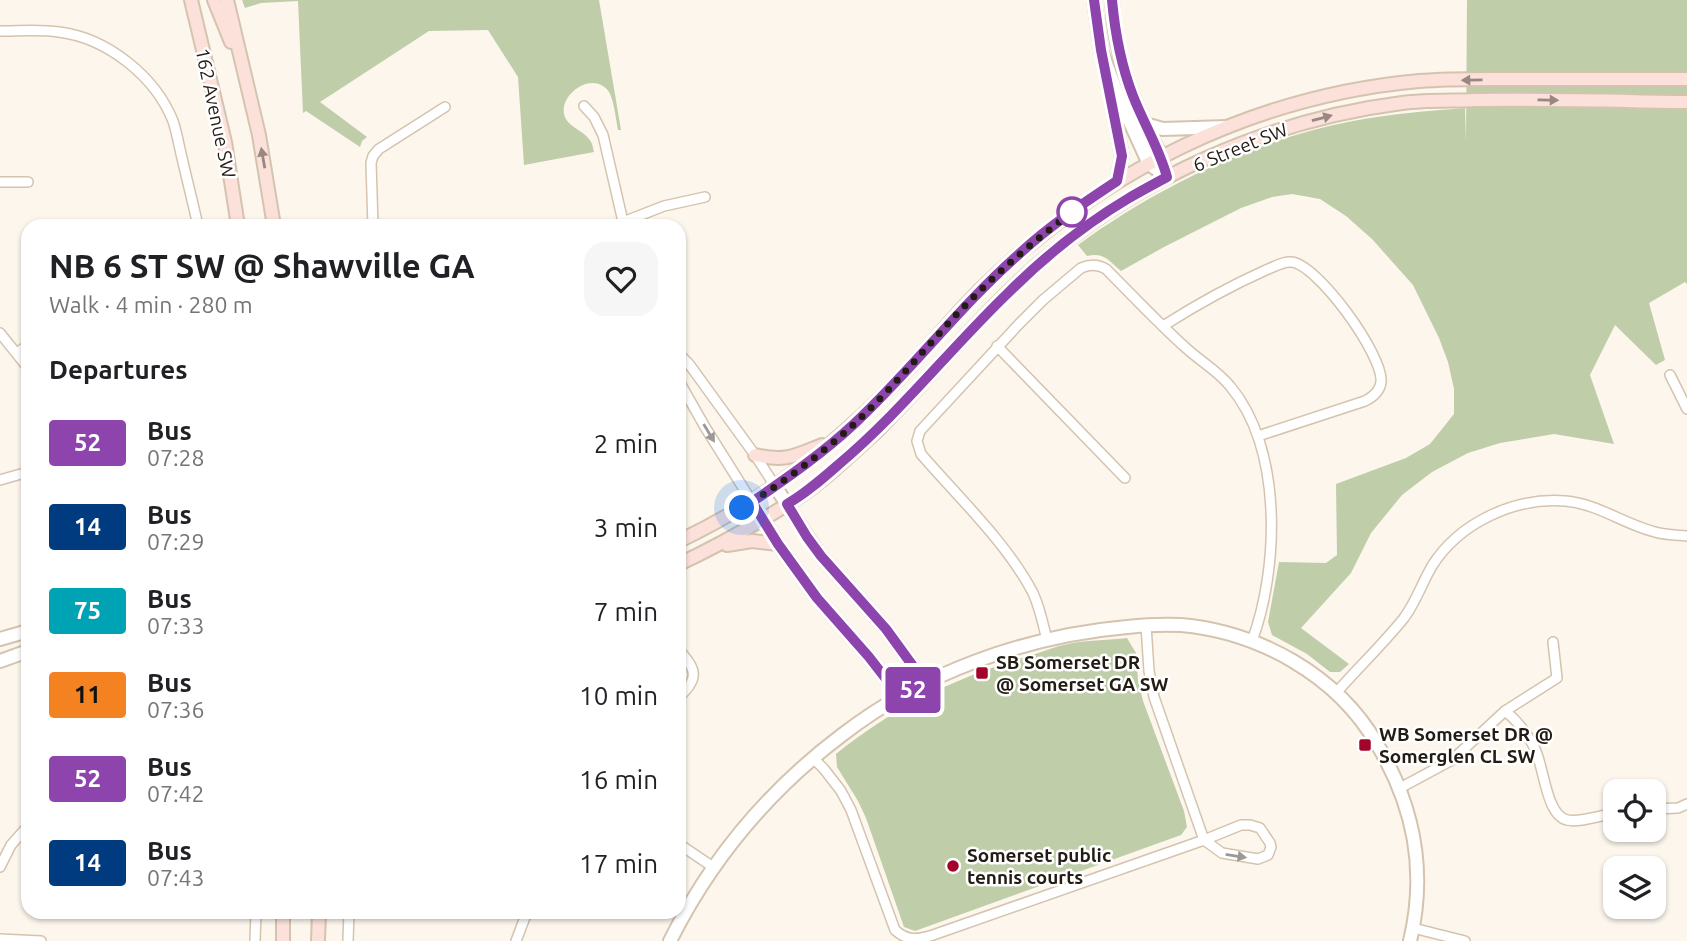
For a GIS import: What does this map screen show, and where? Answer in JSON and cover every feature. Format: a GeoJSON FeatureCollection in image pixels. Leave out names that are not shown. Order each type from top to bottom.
{"type":"FeatureCollection","features":[{"type":"Feature","properties":{"kind":"main road","name":"162 Avenue SW"},"geometry":{"type":"LineString","coordinates":[[191,0],[225,142],[238,219]]}},
{"type":"Feature","properties":{"kind":"main road"},"geometry":{"type":"LineString","coordinates":[[214,0],[246,81]]}},
{"type":"Feature","properties":{"kind":"main road","name":"162 Avenue SW"},"geometry":{"type":"LineString","coordinates":[[227,0],[258,135],[273,219]]}},
{"type":"Feature","properties":{"kind":"main road","name":"6 Street SW"},"geometry":{"type":"LineString","coordinates":[[686,538],[752,502],[835,440],[892,386],[955,316],[1019,254],[1050,228],[1117,181],[1161,156],[1272,110],[1336,93],[1420,81],[1687,79]]}},
{"type":"Feature","properties":{"kind":"main road","name":"6 Street SW"},"geometry":{"type":"LineString","coordinates":[[686,561],[764,520],[797,498],[878,430],[1006,294],[1037,266],[1087,226],[1167,177],[1267,134],[1335,114],[1404,103],[1517,99],[1687,102]]}},
{"type":"Feature","properties":{"kind":"main road"},"geometry":{"type":"LineString","coordinates":[[755,455],[780,459],[835,440]]}},
{"type":"Feature","properties":{"kind":"main road"},"geometry":{"type":"LineString","coordinates":[[717,546],[752,541],[778,544]]}},
{"type":"Feature","properties":{"kind":"main road"},"geometry":{"type":"LineString","coordinates":[[283,919],[283,941]]}},
{"type":"Feature","properties":{"kind":"main road"},"geometry":{"type":"LineString","coordinates":[[318,919],[318,941]]}},
{"type":"Feature","properties":{"kind":"street"},"geometry":{"type":"LineString","coordinates":[[1094,0],[1122,156],[1117,181]]}},
{"type":"Feature","properties":{"kind":"street"},"geometry":{"type":"LineString","coordinates":[[1112,0],[1119,53],[1133,96],[1161,156],[1167,177]]}},
{"type":"Feature","properties":{"kind":"street"},"geometry":{"type":"LineString","coordinates":[[0,32],[43,31],[68,34],[113,51],[130,64],[156,93],[172,120],[196,219]]}},
{"type":"Feature","properties":{"kind":"street"},"geometry":{"type":"LineString","coordinates":[[1101,50],[1149,164],[1167,177]]}},
{"type":"Feature","properties":{"kind":"street"},"geometry":{"type":"LineString","coordinates":[[584,106],[594,117],[603,135],[622,219]]}},
{"type":"Feature","properties":{"kind":"street"},"geometry":{"type":"LineString","coordinates":[[373,219],[373,156],[379,149],[445,107]]}},
{"type":"Feature","properties":{"kind":"street"},"geometry":{"type":"LineString","coordinates":[[1145,124],[1163,129],[1227,127]]}},
{"type":"Feature","properties":{"kind":"street"},"geometry":{"type":"LineString","coordinates":[[0,182],[29,182]]}},
{"type":"Feature","properties":{"kind":"street"},"geometry":{"type":"LineString","coordinates":[[634,219],[664,206],[705,197]]}},
{"type":"Feature","properties":{"kind":"street"},"geometry":{"type":"LineString","coordinates":[[1163,326],[1213,295],[1289,262],[1306,268],[1334,296],[1365,341],[1381,373],[1380,387],[1365,401],[1258,436]]}},
{"type":"Feature","properties":{"kind":"street"},"geometry":{"type":"LineString","coordinates":[[1047,640],[1034,595],[1018,568],[921,454],[918,436],[920,430],[997,346],[1043,300],[1087,265],[1106,269],[1186,348],[1230,385],[1250,415],[1258,436],[1268,482],[1272,522],[1266,593],[1252,641]]}},
{"type":"Feature","properties":{"kind":"street"},"geometry":{"type":"LineString","coordinates":[[0,333],[21,358]]}},
{"type":"Feature","properties":{"kind":"street"},"geometry":{"type":"LineString","coordinates":[[997,346],[1125,478]]}},
{"type":"Feature","properties":{"kind":"street"},"geometry":{"type":"LineString","coordinates":[[17,353],[21,350]]}},
{"type":"Feature","properties":{"kind":"street"},"geometry":{"type":"LineString","coordinates":[[686,361],[755,455],[821,556],[886,629],[926,684]]}},
{"type":"Feature","properties":{"kind":"street"},"geometry":{"type":"LineString","coordinates":[[1670,375],[1687,409]]}},
{"type":"Feature","properties":{"kind":"street"},"geometry":{"type":"LineString","coordinates":[[686,394],[778,544],[817,598],[900,697]]}},
{"type":"Feature","properties":{"kind":"street"},"geometry":{"type":"LineString","coordinates":[[0,480],[21,474]]}},
{"type":"Feature","properties":{"kind":"street"},"geometry":{"type":"LineString","coordinates":[[1336,693],[1405,617],[1434,563],[1451,542],[1485,518],[1530,502],[1566,501],[1603,510],[1656,533],[1687,536]]}},
{"type":"Feature","properties":{"kind":"street"},"geometry":{"type":"LineString","coordinates":[[813,758],[841,791],[851,810],[895,930],[905,940],[917,940],[933,935],[1204,840],[1241,825],[1260,828],[1270,843],[1268,855],[1258,859],[1222,853],[1204,840],[1154,697],[1146,625]]}},
{"type":"Feature","properties":{"kind":"street"},"geometry":{"type":"LineString","coordinates":[[686,910],[713,867],[760,809],[813,758],[886,704],[990,657],[1047,640],[1097,630],[1146,625],[1193,627],[1252,641],[1297,663],[1336,693],[1370,731],[1389,764],[1409,814],[1416,853],[1417,888],[1411,935],[1465,941]]}},
{"type":"Feature","properties":{"kind":"street"},"geometry":{"type":"LineString","coordinates":[[0,639],[21,633]]}},
{"type":"Feature","properties":{"kind":"street"},"geometry":{"type":"LineString","coordinates":[[1400,788],[1452,760],[1506,711],[1557,678],[1553,642]]}},
{"type":"Feature","properties":{"kind":"street"},"geometry":{"type":"LineString","coordinates":[[0,661],[21,654]]}},
{"type":"Feature","properties":{"kind":"street"},"geometry":{"type":"LineString","coordinates":[[686,658],[694,673],[691,684],[686,689]]}},
{"type":"Feature","properties":{"kind":"street"},"geometry":{"type":"LineString","coordinates":[[1506,711],[1515,719],[1534,747],[1551,804],[1558,815],[1574,821],[1603,815]]}},
{"type":"Feature","properties":{"kind":"street"},"geometry":{"type":"LineString","coordinates":[[1666,808],[1687,804]]}},
{"type":"Feature","properties":{"kind":"street"},"geometry":{"type":"LineString","coordinates":[[0,867],[11,845],[21,834]]}},
{"type":"Feature","properties":{"kind":"street"},"geometry":{"type":"LineString","coordinates":[[686,849],[713,867]]}},
{"type":"Feature","properties":{"kind":"street"},"geometry":{"type":"LineString","coordinates":[[255,941],[256,919]]}},
{"type":"Feature","properties":{"kind":"street"},"geometry":{"type":"LineString","coordinates":[[348,941],[349,919]]}},
{"type":"Feature","properties":{"kind":"street"},"geometry":{"type":"LineString","coordinates":[[516,941],[524,919]]}},
{"type":"Feature","properties":{"kind":"street"},"geometry":{"type":"LineString","coordinates":[[670,941],[681,919]]}},
{"type":"Feature","properties":{"kind":"street"},"geometry":{"type":"LineString","coordinates":[[0,939],[41,941]]}},
{"type":"Feature","properties":{"kind":"green space"},"geometry":{"type":"Polygon","coordinates":[[[242,0],[599,0],[621,130],[618,130],[609,92],[596,83],[588,83],[580,86],[567,98],[564,114],[569,123],[588,138],[594,152],[524,165],[518,77],[488,30],[429,31],[320,102],[367,137],[360,147],[306,111],[303,113],[298,1],[261,3],[245,8],[242,0]]]}},
{"type":"Feature","properties":{"kind":"green space"},"geometry":{"type":"Polygon","coordinates":[[[1467,0],[1687,0],[1687,284],[1685,282],[1649,303],[1665,360],[1656,365],[1615,325],[1590,375],[1614,444],[1554,434],[1500,443],[1468,453],[1432,472],[1402,495],[1371,533],[1351,573],[1301,628],[1349,664],[1340,672],[1330,672],[1307,654],[1272,635],[1268,622],[1279,562],[1326,563],[1337,555],[1336,484],[1406,458],[1430,444],[1454,414],[1454,389],[1448,362],[1413,285],[1372,239],[1346,216],[1320,199],[1292,194],[1272,197],[1241,208],[1121,271],[1102,256],[1087,256],[1078,245],[1141,204],[1209,168],[1317,129],[1381,116],[1465,108],[1466,143],[1467,0]]]}},
{"type":"Feature","properties":{"kind":"green space"},"geometry":{"type":"Polygon","coordinates":[[[1127,638],[1136,653],[1143,701],[1184,811],[1187,827],[1181,835],[915,931],[904,927],[866,818],[837,767],[836,754],[881,721],[953,683],[1005,663],[1068,644],[1127,638]]]}},
{"type":"Feature","properties":{"kind":"bus line","name":"52"},"geometry":{"type":"LineString","coordinates":[[1094,0],[1122,156],[1117,181],[1019,254],[955,316],[853,425],[803,466],[752,502],[801,577],[900,697],[926,684],[886,629],[821,556],[787,504],[878,430],[1006,294],[1037,266],[1087,226],[1167,177],[1161,156],[1133,96],[1122,64],[1112,0]]}},
{"type":"Feature","properties":{"kind":"place","name":"SB Somerset DR @ Somerset GA SW"},"geometry":{"type":"Point","coordinates":[982,673]}},
{"type":"Feature","properties":{"kind":"place","name":"WB Somerset DR @ Somerglen CL SW"},"geometry":{"type":"Point","coordinates":[1365,745]}},
{"type":"Feature","properties":{"kind":"place","name":"Somerset public tennis courts"},"geometry":{"type":"Point","coordinates":[953,866]}},
{"type":"Feature","properties":{"kind":"route"},"geometry":{"type":"LineString","coordinates":[[742,508],[803,466],[853,425],[980,291],[1041,235],[1072,212]]}}]}
